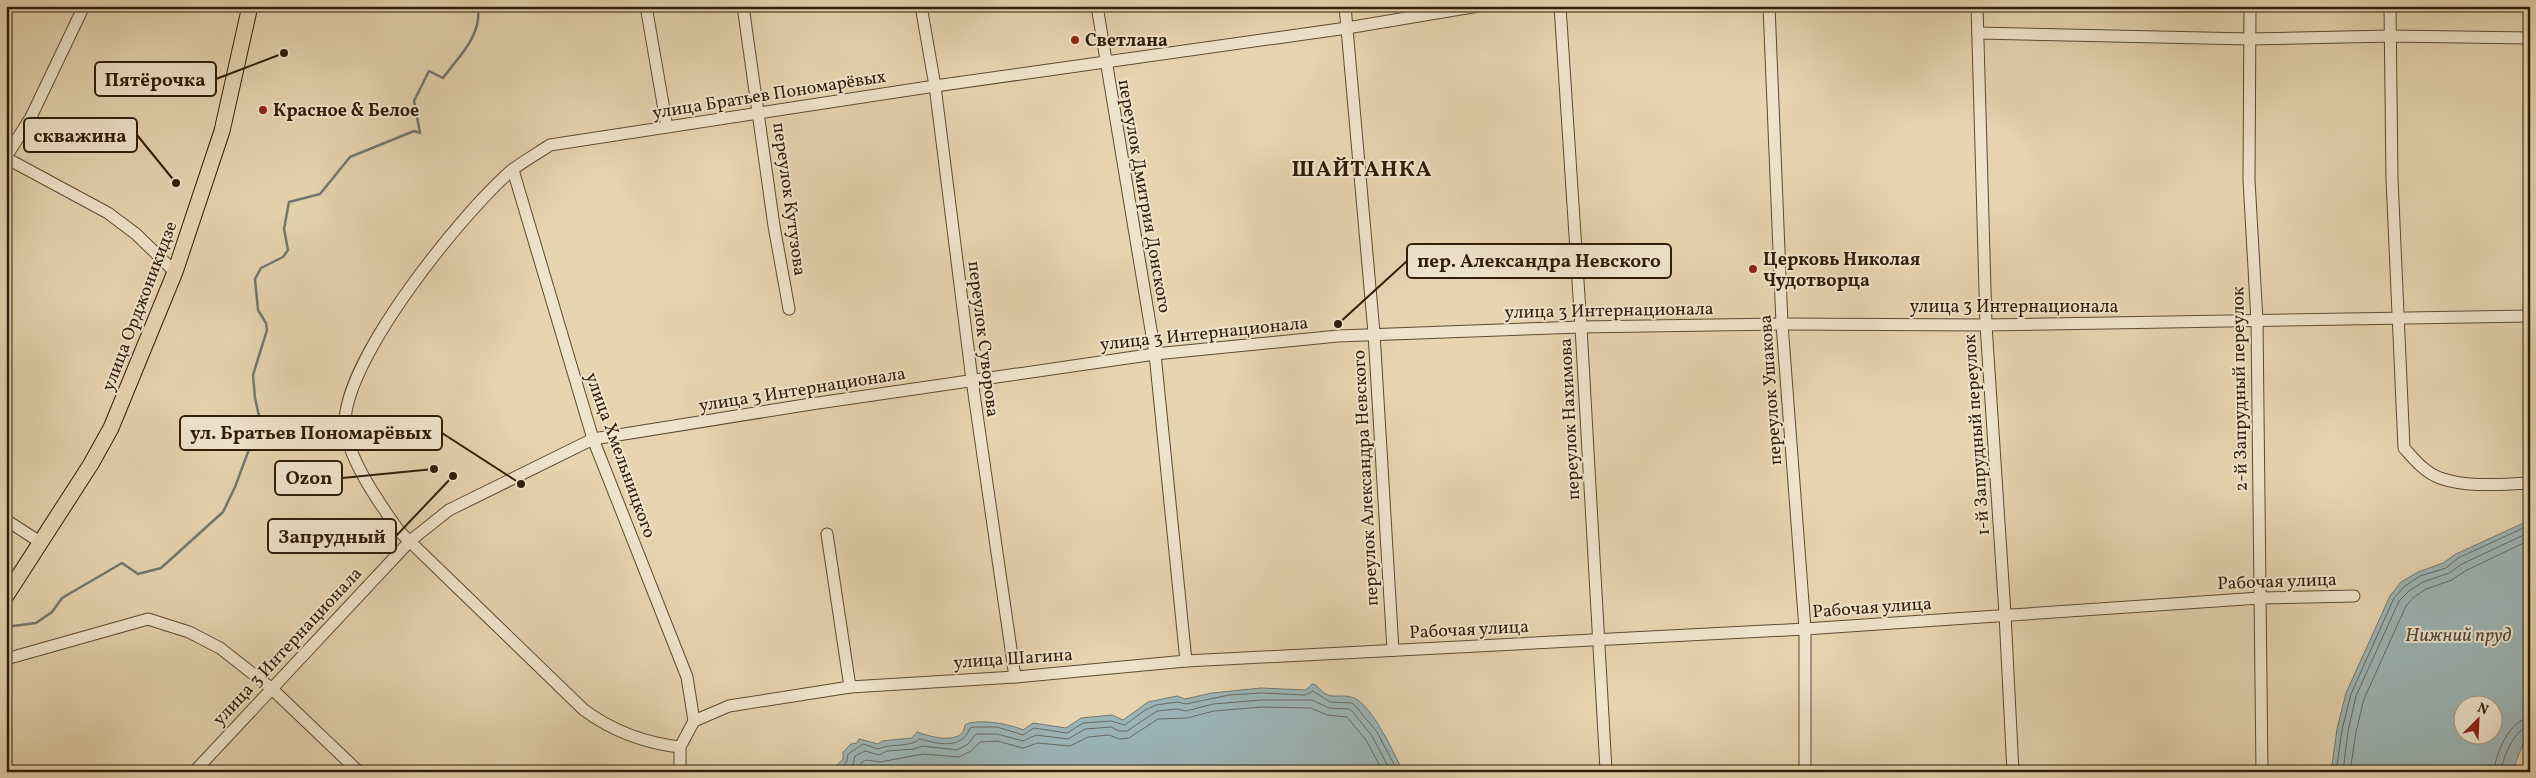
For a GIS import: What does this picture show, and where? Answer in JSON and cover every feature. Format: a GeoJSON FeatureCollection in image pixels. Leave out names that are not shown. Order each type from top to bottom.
{"type":"FeatureCollection","features":[{"type":"Feature","properties":{"kind":"main road","name":"улица Орджоникидзе"},"geometry":{"type":"LineString","coordinates":[[6,596],[91,464],[111,428],[175,272],[222,131],[250,6]]}},
{"type":"Feature","properties":{"kind":"street"},"geometry":{"type":"LineString","coordinates":[[84,6],[31,117],[6,158],[108,213],[136,234],[175,272]]}},
{"type":"Feature","properties":{"kind":"street"},"geometry":{"type":"LineString","coordinates":[[646,6],[666,127]]}},
{"type":"Feature","properties":{"kind":"street","name":"переулок Кутузова"},"geometry":{"type":"LineString","coordinates":[[743,6],[760,112],[774,226],[789,309]]}},
{"type":"Feature","properties":{"kind":"street","name":"переулок Суворова"},"geometry":{"type":"LineString","coordinates":[[921,6],[934,86],[972,380],[1014,677]]}},
{"type":"Feature","properties":{"kind":"street","name":"переулок Дмитрия Донского"},"geometry":{"type":"LineString","coordinates":[[1097,6],[1155,354],[1186,661]]}},
{"type":"Feature","properties":{"kind":"street","name":"переулок Александра Невского"},"geometry":{"type":"LineString","coordinates":[[1345,6],[1374,334],[1393,650]]}},
{"type":"Feature","properties":{"kind":"street","name":"улица Братьев Пономарёвых"},"geometry":{"type":"LineString","coordinates":[[680,747],[657,744],[629,736],[604,725],[525,655],[399,531],[384,510],[349,446],[345,426],[346,404],[377,340],[424,267],[513,170],[550,145],[934,86],[1347,28],[1478,6]]}},
{"type":"Feature","properties":{"kind":"street","name":"переулок Нахимова"},"geometry":{"type":"LineString","coordinates":[[1560,6],[1581,327],[1606,770]]}},
{"type":"Feature","properties":{"kind":"street","name":"переулок Ушакова"},"geometry":{"type":"LineString","coordinates":[[1769,6],[1782,324],[1805,629],[1805,772]]}},
{"type":"Feature","properties":{"kind":"street","name":"1-й Запрудный переулок"},"geometry":{"type":"LineString","coordinates":[[1977,6],[1986,325],[2006,614],[2013,772]]}},
{"type":"Feature","properties":{"kind":"street","name":"2-й Запрудный переулок"},"geometry":{"type":"LineString","coordinates":[[2250,6],[2249,180],[2257,320],[2262,772]]}},
{"type":"Feature","properties":{"kind":"street"},"geometry":{"type":"LineString","coordinates":[[2390,6],[2392,36],[2392,180],[2404,448],[2419,465],[2440,478],[2476,484],[2530,483]]}},
{"type":"Feature","properties":{"kind":"street"},"geometry":{"type":"LineString","coordinates":[[1978,34],[2250,39],[2392,36],[2530,38]]}},
{"type":"Feature","properties":{"kind":"street","name":"улица Хмельницкого"},"geometry":{"type":"LineString","coordinates":[[513,170],[593,439],[687,677],[694,720]]}},
{"type":"Feature","properties":{"kind":"street","name":"улица 3 Интернационала"},"geometry":{"type":"LineString","coordinates":[[194,772],[410,541],[455,507],[593,439],[972,380],[1155,354],[1374,334],[1581,327],[1782,324],[1986,325],[2530,316]]}},
{"type":"Feature","properties":{"kind":"street"},"geometry":{"type":"LineString","coordinates":[[6,520],[40,542]]}},
{"type":"Feature","properties":{"kind":"street"},"geometry":{"type":"LineString","coordinates":[[827,534],[850,688]]}},
{"type":"Feature","properties":{"kind":"street","name":"Рабочая улица"},"geometry":{"type":"LineString","coordinates":[[1393,650],[1805,629],[2260,598],[2354,596]]}},
{"type":"Feature","properties":{"kind":"street"},"geometry":{"type":"LineString","coordinates":[[6,659],[148,619],[190,632],[220,648],[271,688],[359,772]]}},
{"type":"Feature","properties":{"kind":"street","name":"улица Шагина"},"geometry":{"type":"LineString","coordinates":[[694,720],[729,706],[850,688],[1014,677],[1186,661],[1393,650]]}},
{"type":"Feature","properties":{"kind":"street"},"geometry":{"type":"LineString","coordinates":[[680,772],[680,747],[694,720]]}},
{"type":"Feature","properties":{"kind":"water","name":"Нижний пруд"},"geometry":{"type":"Polygon","coordinates":[[[2530,520],[2530,737],[2525,739],[2512,772],[2331,772],[2337,729],[2346,693],[2390,596],[2401,582],[2418,572],[2443,563],[2456,554],[2530,520]]]}},
{"type":"Feature","properties":{"kind":"water"},"geometry":{"type":"Polygon","coordinates":[[[1312,684],[1316,685],[1325,694],[1348,696],[1361,702],[1382,731],[1403,772],[830,772],[843,759],[843,752],[851,744],[857,743],[859,739],[878,744],[882,741],[912,738],[917,732],[938,738],[953,738],[963,732],[965,725],[977,722],[1002,724],[1023,730],[1033,723],[1066,728],[1081,718],[1112,715],[1123,720],[1148,702],[1177,696],[1185,699],[1212,693],[1261,688],[1306,690],[1312,684]]]}},
{"type":"Feature","properties":{"kind":"waterway"},"geometry":{"type":"LineString","coordinates":[[6,627],[36,623],[52,612],[62,598],[122,563],[138,574],[161,568],[223,512],[235,487],[260,420],[255,398],[253,375],[267,330],[266,323],[258,310],[255,279],[261,268],[283,257],[288,250],[284,229],[289,202],[320,194],[350,157],[414,131],[420,133],[414,101],[429,71],[443,78],[468,45],[476,27],[478,6]]}},
{"type":"Feature","properties":{"kind":"place","name":"Светлана"},"geometry":{"type":"Point","coordinates":[1075,40]}},
{"type":"Feature","properties":{"kind":"place","name":"Пятёрочка"},"geometry":{"type":"Point","coordinates":[284,53]}},
{"type":"Feature","properties":{"kind":"place","name":"Красное & Белое"},"geometry":{"type":"Point","coordinates":[263,110]}},
{"type":"Feature","properties":{"kind":"place","name":"скважина"},"geometry":{"type":"Point","coordinates":[176,183]}},
{"type":"Feature","properties":{"kind":"place","name":"Церковь Николая Чудотворца"},"geometry":{"type":"Point","coordinates":[1753,269]}},
{"type":"Feature","properties":{"kind":"place","name":"пер. Александра Невского"},"geometry":{"type":"Point","coordinates":[1338,324]}},
{"type":"Feature","properties":{"kind":"place","name":"Ozon"},"geometry":{"type":"Point","coordinates":[434,469]}},
{"type":"Feature","properties":{"kind":"place","name":"Запрудный"},"geometry":{"type":"Point","coordinates":[453,476]}},
{"type":"Feature","properties":{"kind":"place","name":"ул. Братьев Пономарёвых"},"geometry":{"type":"Point","coordinates":[521,484]}},
{"type":"Feature","properties":{"kind":"district","name":"ШАЙТАНКА"},"geometry":{"type":"Point","coordinates":[1362,168]}}]}
